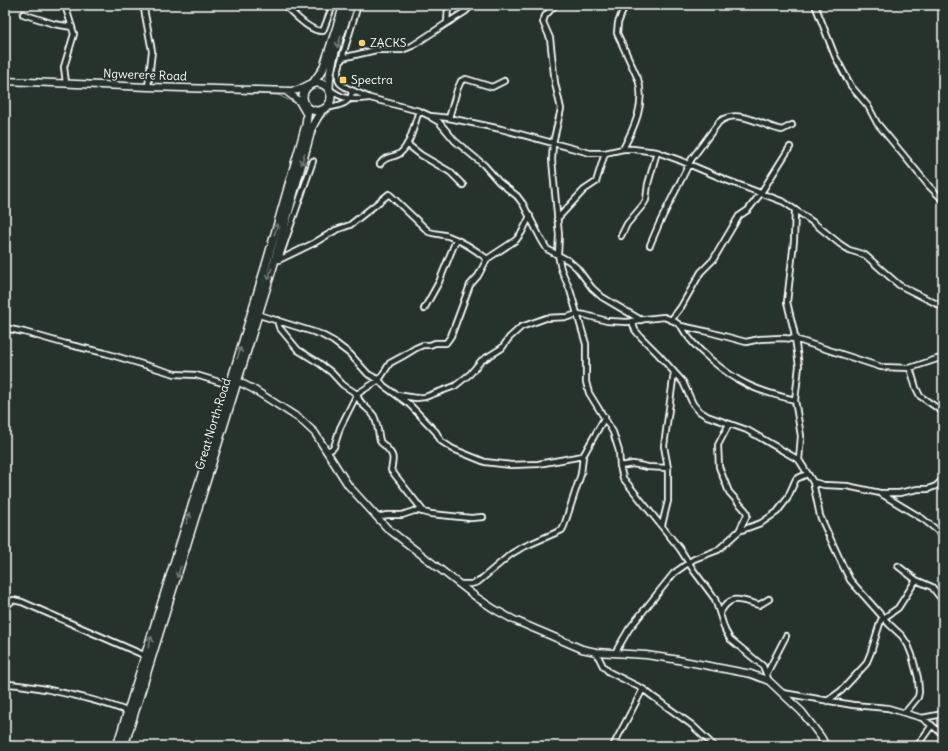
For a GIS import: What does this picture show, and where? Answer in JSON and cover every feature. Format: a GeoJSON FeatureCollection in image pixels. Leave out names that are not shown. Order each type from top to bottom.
{"type":"FeatureCollection","features":[{"type":"Feature","properties":{"kind":"main road"},"geometry":{"type":"LineString","coordinates":[[311,83],[322,83],[332,94],[331,100],[324,109],[315,111],[307,107],[303,100],[303,93],[311,83],[323,69],[344,5]]}},
{"type":"Feature","properties":{"kind":"main road"},"geometry":{"type":"LineString","coordinates":[[329,89],[329,78],[332,66],[351,5]]}},
{"type":"Feature","properties":{"kind":"main road","name":"Great North Road"},"geometry":{"type":"LineString","coordinates":[[274,259],[308,116],[307,107]]}},
{"type":"Feature","properties":{"kind":"main road","name":"Great North Road"},"geometry":{"type":"LineString","coordinates":[[118,746],[233,382],[274,259],[312,127],[324,109]]}},
{"type":"Feature","properties":{"kind":"main road","name":"Great North Road"},"geometry":{"type":"LineString","coordinates":[[124,746],[233,382]]}},
{"type":"Feature","properties":{"kind":"street"},"geometry":{"type":"LineString","coordinates":[[64,5],[74,34],[64,67],[66,83]]}},
{"type":"Feature","properties":{"kind":"street"},"geometry":{"type":"LineString","coordinates":[[141,5],[144,9],[152,51],[148,87]]}},
{"type":"Feature","properties":{"kind":"street"},"geometry":{"type":"LineString","coordinates":[[284,5],[313,29],[320,32],[323,31],[333,5]]}},
{"type":"Feature","properties":{"kind":"street"},"geometry":{"type":"LineString","coordinates":[[358,5],[338,71],[338,81],[343,87],[370,98],[419,111],[439,122],[455,141],[484,165],[499,182],[517,196],[530,216],[547,249],[569,261],[577,268],[592,288],[602,297],[641,320]]}},
{"type":"Feature","properties":{"kind":"street"},"geometry":{"type":"LineString","coordinates":[[447,23],[448,5]]}},
{"type":"Feature","properties":{"kind":"street"},"geometry":{"type":"LineString","coordinates":[[342,58],[376,50],[402,50],[412,46],[472,5]]}},
{"type":"Feature","properties":{"kind":"street"},"geometry":{"type":"LineString","coordinates":[[555,5],[545,16],[543,22],[550,38],[554,83],[561,109],[553,143],[552,160],[559,246],[558,255],[561,269],[570,290],[586,344],[586,382],[589,393],[616,439],[623,478],[662,525],[714,598],[725,630],[730,639],[763,666],[769,681]]}},
{"type":"Feature","properties":{"kind":"street"},"geometry":{"type":"LineString","coordinates":[[623,149],[638,115],[640,93],[638,79],[617,33],[618,23],[625,5]]}},
{"type":"Feature","properties":{"kind":"street"},"geometry":{"type":"LineString","coordinates":[[815,5],[835,56],[851,86],[868,106],[877,124],[929,186],[943,200]]}},
{"type":"Feature","properties":{"kind":"street"},"geometry":{"type":"LineString","coordinates":[[23,14],[54,24],[72,27]]}},
{"type":"Feature","properties":{"kind":"street"},"geometry":{"type":"LineString","coordinates":[[449,118],[461,81],[466,79],[492,87],[504,81]]}},
{"type":"Feature","properties":{"kind":"street","name":"Ngwerere Road"},"geometry":{"type":"LineString","coordinates":[[5,81],[148,87],[285,90],[298,90],[311,83]]}},
{"type":"Feature","properties":{"kind":"street"},"geometry":{"type":"LineString","coordinates":[[329,89],[338,96],[350,100]]}},
{"type":"Feature","properties":{"kind":"street"},"geometry":{"type":"LineString","coordinates":[[349,89],[352,92],[350,100]]}},
{"type":"Feature","properties":{"kind":"street"},"geometry":{"type":"LineString","coordinates":[[285,90],[307,107]]}},
{"type":"Feature","properties":{"kind":"street"},"geometry":{"type":"LineString","coordinates":[[324,109],[350,100],[370,98]]}},
{"type":"Feature","properties":{"kind":"street"},"geometry":{"type":"LineString","coordinates":[[299,101],[308,116]]}},
{"type":"Feature","properties":{"kind":"street"},"geometry":{"type":"LineString","coordinates":[[380,164],[384,158],[398,154],[407,144],[419,111]]}},
{"type":"Feature","properties":{"kind":"street"},"geometry":{"type":"LineString","coordinates":[[430,116],[449,118],[502,129],[590,153],[604,153],[623,149],[657,152],[784,202],[849,250],[865,255],[899,285],[943,307]]}},
{"type":"Feature","properties":{"kind":"street"},"geometry":{"type":"LineString","coordinates":[[650,245],[689,164],[719,122],[724,118],[746,118],[782,130],[792,125]]}},
{"type":"Feature","properties":{"kind":"street"},"geometry":{"type":"LineString","coordinates":[[407,144],[421,155],[450,172],[463,185]]}},
{"type":"Feature","properties":{"kind":"street"},"geometry":{"type":"LineString","coordinates":[[671,320],[701,272],[713,260],[739,216],[748,210],[761,193],[790,147]]}},
{"type":"Feature","properties":{"kind":"street"},"geometry":{"type":"LineString","coordinates":[[621,236],[627,224],[643,206],[646,200],[648,184],[657,152]]}},
{"type":"Feature","properties":{"kind":"street"},"geometry":{"type":"LineString","coordinates":[[557,219],[584,190],[596,182],[604,153]]}},
{"type":"Feature","properties":{"kind":"street"},"geometry":{"type":"LineString","coordinates":[[274,259],[313,161]]}},
{"type":"Feature","properties":{"kind":"street"},"geometry":{"type":"LineString","coordinates":[[274,259],[314,243],[336,230],[350,225],[390,194],[429,232],[444,235],[456,240],[477,251],[487,259]]}},
{"type":"Feature","properties":{"kind":"street"},"geometry":{"type":"LineString","coordinates":[[795,210],[794,241],[787,302],[794,331],[799,366],[794,400],[801,436],[798,460]]}},
{"type":"Feature","properties":{"kind":"street"},"geometry":{"type":"LineString","coordinates":[[326,450],[334,447],[340,428],[357,394],[379,380],[390,363],[409,351],[423,345],[448,341],[470,285],[478,276],[487,259],[516,240],[530,216]]}},
{"type":"Feature","properties":{"kind":"street"},"geometry":{"type":"LineString","coordinates":[[424,309],[439,282],[456,240]]}},
{"type":"Feature","properties":{"kind":"street"},"geometry":{"type":"LineString","coordinates":[[255,314],[320,334],[327,338],[350,354],[368,374],[379,380],[384,386],[397,394],[423,418],[436,432],[441,441],[447,446],[485,462],[518,465],[538,464],[583,456]]}},
{"type":"Feature","properties":{"kind":"street"},"geometry":{"type":"LineString","coordinates":[[397,394],[416,398],[425,397],[451,388],[470,374],[481,360],[502,348],[509,338],[521,326],[541,319],[568,317],[577,314],[613,322],[664,318],[681,326],[746,342],[760,339],[795,339],[881,367],[910,368],[943,358]]}},
{"type":"Feature","properties":{"kind":"street"},"geometry":{"type":"LineString","coordinates":[[277,320],[279,327],[298,350],[319,363],[331,372],[343,385],[357,394],[358,400],[374,416],[379,432],[380,442],[392,455],[394,460],[391,470],[424,512]]}},
{"type":"Feature","properties":{"kind":"street"},"geometry":{"type":"LineString","coordinates":[[632,321],[635,330],[640,336],[683,382],[693,404],[699,411],[707,416],[748,430],[798,460],[813,482],[820,516],[850,580],[902,636],[908,645],[918,678],[919,692],[918,697],[905,713]]}},
{"type":"Feature","properties":{"kind":"street"},"geometry":{"type":"LineString","coordinates":[[681,326],[699,350],[734,379],[763,392],[794,400]]}},
{"type":"Feature","properties":{"kind":"street"},"geometry":{"type":"LineString","coordinates":[[5,328],[105,353],[175,374],[196,374],[233,382],[252,389],[300,418],[315,433],[348,485],[387,528],[476,598],[514,620],[582,649],[596,652],[674,658],[751,674],[769,681],[802,712],[826,746]]}},
{"type":"Feature","properties":{"kind":"street"},"geometry":{"type":"LineString","coordinates":[[910,368],[920,396],[943,412]]}},
{"type":"Feature","properties":{"kind":"street"},"geometry":{"type":"LineString","coordinates":[[662,525],[668,501],[668,468],[664,446],[674,372]]}},
{"type":"Feature","properties":{"kind":"street"},"geometry":{"type":"LineString","coordinates":[[459,584],[471,584],[478,582],[511,554],[562,530],[581,474],[583,456],[605,418]]}},
{"type":"Feature","properties":{"kind":"street"},"geometry":{"type":"LineString","coordinates":[[615,653],[629,629],[668,579],[689,562],[718,550],[739,531],[747,515],[746,511],[729,492],[719,467],[718,445],[729,424]]}},
{"type":"Feature","properties":{"kind":"street"},"geometry":{"type":"LineString","coordinates":[[620,466],[633,464],[648,468],[668,468]]}},
{"type":"Feature","properties":{"kind":"street"},"geometry":{"type":"LineString","coordinates":[[739,531],[761,523],[777,512],[787,499],[796,479],[807,474]]}},
{"type":"Feature","properties":{"kind":"street"},"geometry":{"type":"LineString","coordinates":[[813,482],[824,485],[847,486],[880,493],[899,493],[918,489],[928,490],[936,486],[943,479]]}},
{"type":"Feature","properties":{"kind":"street"},"geometry":{"type":"LineString","coordinates":[[880,493],[923,519],[943,535]]}},
{"type":"Feature","properties":{"kind":"street"},"geometry":{"type":"LineString","coordinates":[[377,517],[402,515],[414,511],[471,518],[484,517]]}},
{"type":"Feature","properties":{"kind":"street"},"geometry":{"type":"LineString","coordinates":[[898,566],[916,580],[932,587],[943,601]]}},
{"type":"Feature","properties":{"kind":"street"},"geometry":{"type":"LineString","coordinates":[[827,701],[841,691],[866,664],[879,624],[884,618],[898,608],[916,580]]}},
{"type":"Feature","properties":{"kind":"street"},"geometry":{"type":"LineString","coordinates":[[720,613],[728,602],[733,600],[759,605],[769,599]]}},
{"type":"Feature","properties":{"kind":"street"},"geometry":{"type":"LineString","coordinates":[[5,607],[14,600],[22,602],[83,630],[146,656]]}},
{"type":"Feature","properties":{"kind":"street"},"geometry":{"type":"LineString","coordinates":[[767,673],[786,636]]}},
{"type":"Feature","properties":{"kind":"street"},"geometry":{"type":"LineString","coordinates":[[596,652],[603,666],[609,672],[643,689],[692,725],[714,746]]}},
{"type":"Feature","properties":{"kind":"street"},"geometry":{"type":"LineString","coordinates":[[5,684],[28,686],[89,699],[129,712]]}},
{"type":"Feature","properties":{"kind":"street"},"geometry":{"type":"LineString","coordinates":[[613,746],[643,689]]}},
{"type":"Feature","properties":{"kind":"street"},"geometry":{"type":"LineString","coordinates":[[783,693],[853,705],[888,708],[922,718],[943,734]]}},
{"type":"Feature","properties":{"kind":"street"},"geometry":{"type":"LineString","coordinates":[[922,718],[943,714]]}},
{"type":"Feature","properties":{"kind":"street"},"geometry":{"type":"LineString","coordinates":[[917,746],[932,725]]}},
{"type":"Feature","properties":{"kind":"waterway"},"geometry":{"type":"LineString","coordinates":[[207,92],[278,95],[297,104]]}},
{"type":"Feature","properties":{"kind":"waterway"},"geometry":{"type":"LineString","coordinates":[[319,122],[322,118],[336,109],[346,104],[357,102]]}},
{"type":"Feature","properties":{"kind":"waterway"},"geometry":{"type":"LineString","coordinates":[[302,112],[304,118]]}},
{"type":"Feature","properties":{"kind":"waterway"},"geometry":{"type":"LineString","coordinates":[[283,188],[303,123]]}},
{"type":"Feature","properties":{"kind":"waterway"},"geometry":{"type":"LineString","coordinates":[[298,191],[305,172],[311,146]]}},
{"type":"Feature","properties":{"kind":"place","name":"ZACKS"},"geometry":{"type":"Point","coordinates":[362,43]}},
{"type":"Feature","properties":{"kind":"place","name":"Spectra"},"geometry":{"type":"Point","coordinates":[343,80]}}]}
